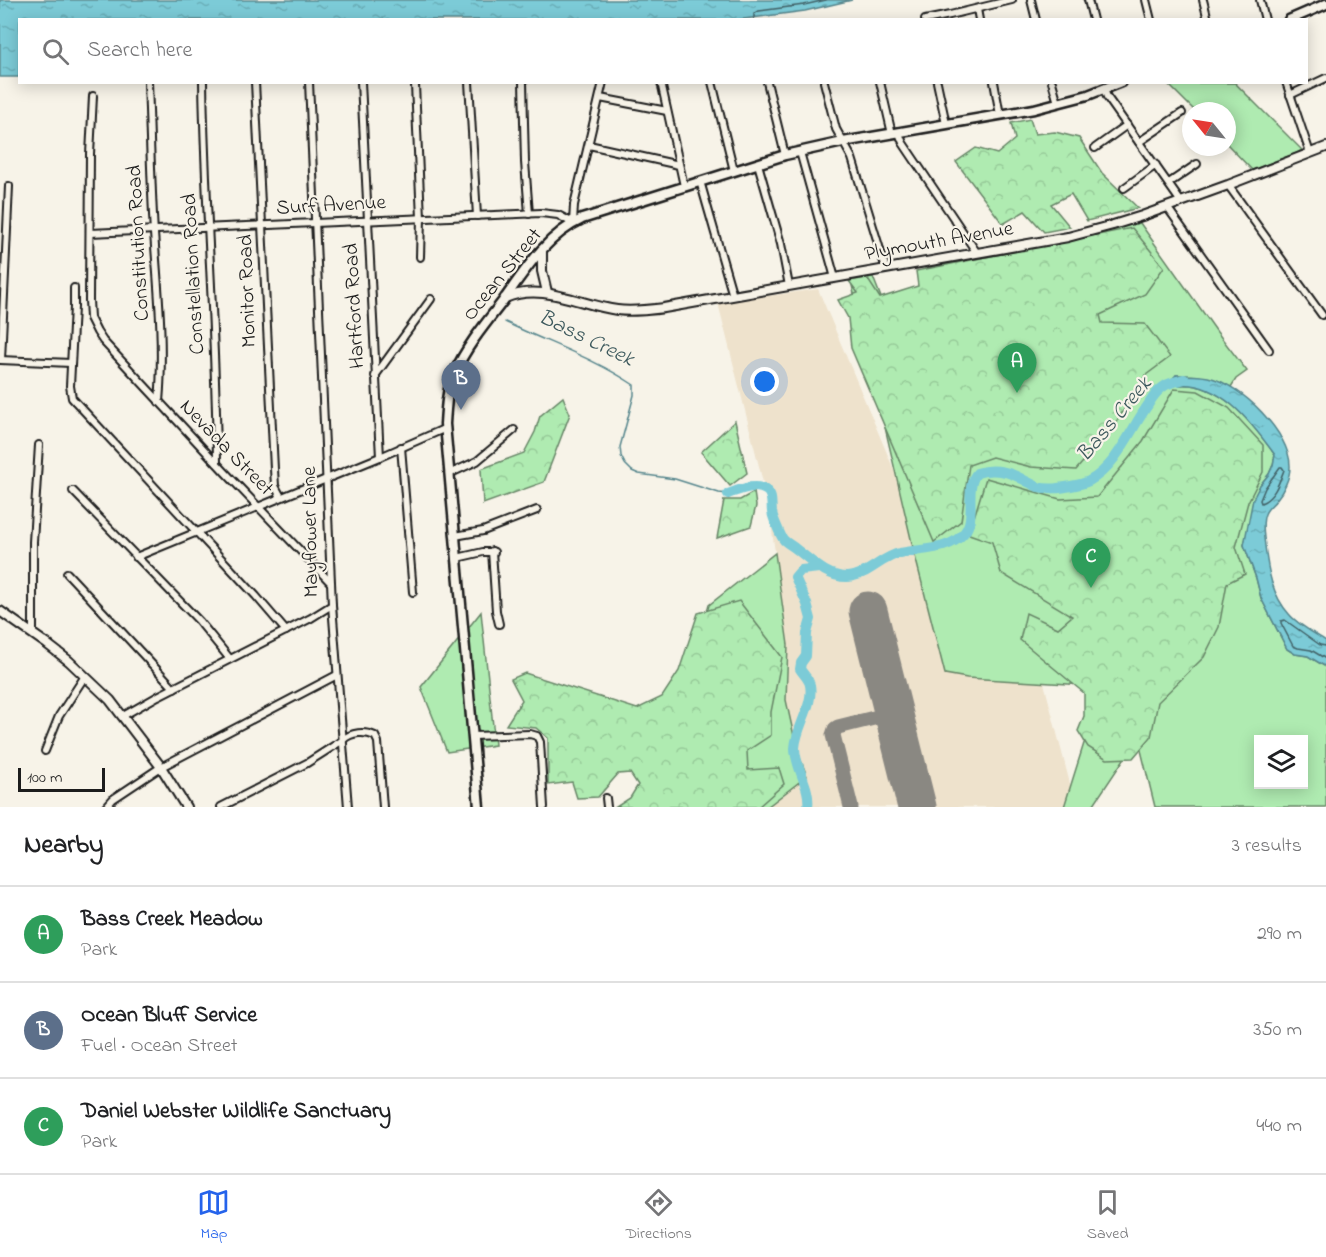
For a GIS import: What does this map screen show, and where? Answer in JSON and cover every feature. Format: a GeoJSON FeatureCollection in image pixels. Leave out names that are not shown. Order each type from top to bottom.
{"type":"FeatureCollection","features":[{"type":"Feature","properties":{"kind":"main road"},"geometry":{"type":"LineString","coordinates":[[1293,18],[1322,3]]}},
{"type":"Feature","properties":{"kind":"main road","name":"Ocean Street"},"geometry":{"type":"LineString","coordinates":[[479,807],[449,474],[447,400],[454,374],[472,343],[542,250],[573,223],[598,213],[785,155],[843,142],[1058,103],[1107,86]]}},
{"type":"Feature","properties":{"kind":"street"},"geometry":{"type":"LineString","coordinates":[[934,18],[1012,0]]}},
{"type":"Feature","properties":{"kind":"street"},"geometry":{"type":"LineString","coordinates":[[1031,0],[1036,18]]}},
{"type":"Feature","properties":{"kind":"street"},"geometry":{"type":"LineString","coordinates":[[1088,0],[1092,18]]}},
{"type":"Feature","properties":{"kind":"street"},"geometry":{"type":"LineString","coordinates":[[1146,0],[1150,18]]}},
{"type":"Feature","properties":{"kind":"street"},"geometry":{"type":"LineString","coordinates":[[1203,0],[1208,18]]}},
{"type":"Feature","properties":{"kind":"street"},"geometry":{"type":"LineString","coordinates":[[1260,0],[1264,18]]}},
{"type":"Feature","properties":{"kind":"street"},"geometry":{"type":"LineString","coordinates":[[977,9],[979,18]]}},
{"type":"Feature","properties":{"kind":"street"},"geometry":{"type":"LineString","coordinates":[[1290,95],[1326,78]]}},
{"type":"Feature","properties":{"kind":"street","name":"Constitution Road"},"geometry":{"type":"LineString","coordinates":[[148,84],[161,333],[159,402]]}},
{"type":"Feature","properties":{"kind":"street","name":"Constellation Road"},"geometry":{"type":"LineString","coordinates":[[203,84],[217,464]]}},
{"type":"Feature","properties":{"kind":"street","name":"Monitor Road"},"geometry":{"type":"LineString","coordinates":[[255,84],[275,486],[281,497]]}},
{"type":"Feature","properties":{"kind":"street","name":"Mayflower Lane"},"geometry":{"type":"LineString","coordinates":[[123,716],[332,605],[309,84]]}},
{"type":"Feature","properties":{"kind":"street","name":"Hartford Road"},"geometry":{"type":"LineString","coordinates":[[361,84],[380,457]]}},
{"type":"Feature","properties":{"kind":"street"},"geometry":{"type":"LineString","coordinates":[[469,84],[477,216]]}},
{"type":"Feature","properties":{"kind":"street"},"geometry":{"type":"LineString","coordinates":[[523,84],[529,214]]}},
{"type":"Feature","properties":{"kind":"street"},"geometry":{"type":"LineString","coordinates":[[573,223],[574,204],[603,84]]}},
{"type":"Feature","properties":{"kind":"street"},"geometry":{"type":"LineString","coordinates":[[661,84],[684,186]]}},
{"type":"Feature","properties":{"kind":"street"},"geometry":{"type":"LineString","coordinates":[[712,84],[734,171]]}},
{"type":"Feature","properties":{"kind":"street"},"geometry":{"type":"LineString","coordinates":[[767,84],[785,155]]}},
{"type":"Feature","properties":{"kind":"street"},"geometry":{"type":"LineString","coordinates":[[825,84],[836,129],[852,158],[886,269]]}},
{"type":"Feature","properties":{"kind":"street"},"geometry":{"type":"LineString","coordinates":[[881,84],[896,134],[977,253]]}},
{"type":"Feature","properties":{"kind":"street"},"geometry":{"type":"LineString","coordinates":[[938,84],[946,124]]}},
{"type":"Feature","properties":{"kind":"street"},"geometry":{"type":"LineString","coordinates":[[994,84],[1000,115]]}},
{"type":"Feature","properties":{"kind":"street"},"geometry":{"type":"LineString","coordinates":[[1053,84],[1058,103]]}},
{"type":"Feature","properties":{"kind":"street"},"geometry":{"type":"LineString","coordinates":[[1287,84],[1310,153]]}},
{"type":"Feature","properties":{"kind":"street"},"geometry":{"type":"LineString","coordinates":[[415,85],[421,218],[420,257]]}},
{"type":"Feature","properties":{"kind":"street"},"geometry":{"type":"LineString","coordinates":[[1107,86],[1107,97],[1181,202]]}},
{"type":"Feature","properties":{"kind":"street"},"geometry":{"type":"LineString","coordinates":[[90,233],[93,96]]}},
{"type":"Feature","properties":{"kind":"street"},"geometry":{"type":"LineString","coordinates":[[600,98],[667,111]]}},
{"type":"Feature","properties":{"kind":"street"},"geometry":{"type":"LineString","coordinates":[[1139,142],[1182,113]]}},
{"type":"Feature","properties":{"kind":"street"},"geometry":{"type":"LineString","coordinates":[[1095,148],[1127,125]]}},
{"type":"Feature","properties":{"kind":"street"},"geometry":{"type":"LineString","coordinates":[[589,145],[679,165]]}},
{"type":"Feature","properties":{"kind":"street","name":"Plymouth Avenue"},"geometry":{"type":"LineString","coordinates":[[505,297],[536,291],[629,311],[663,308],[1068,237],[1167,207],[1326,147]]}},
{"type":"Feature","properties":{"kind":"street"},"geometry":{"type":"LineString","coordinates":[[800,152],[835,278]]}},
{"type":"Feature","properties":{"kind":"street"},"geometry":{"type":"LineString","coordinates":[[758,164],[781,244],[789,286]]}},
{"type":"Feature","properties":{"kind":"street"},"geometry":{"type":"LineString","coordinates":[[1169,183],[1197,164]]}},
{"type":"Feature","properties":{"kind":"street"},"geometry":{"type":"LineString","coordinates":[[1124,188],[1156,165]]}},
{"type":"Feature","properties":{"kind":"street"},"geometry":{"type":"LineString","coordinates":[[700,181],[733,296]]}},
{"type":"Feature","properties":{"kind":"street"},"geometry":{"type":"LineString","coordinates":[[1228,185],[1322,315]]}},
{"type":"Feature","properties":{"kind":"street"},"geometry":{"type":"LineString","coordinates":[[9,186],[0,360],[71,363]]}},
{"type":"Feature","properties":{"kind":"street"},"geometry":{"type":"LineString","coordinates":[[1167,207],[1269,350]]}},
{"type":"Feature","properties":{"kind":"street","name":"Surf Avenue"},"geometry":{"type":"LineString","coordinates":[[90,233],[529,214],[551,214],[573,223]]}},
{"type":"Feature","properties":{"kind":"street","name":"Nevada Street"},"geometry":{"type":"LineString","coordinates":[[90,233],[90,318],[99,335],[159,402],[331,583]]}},
{"type":"Feature","properties":{"kind":"street"},"geometry":{"type":"LineString","coordinates":[[542,250],[542,271],[547,292]]}},
{"type":"Feature","properties":{"kind":"street"},"geometry":{"type":"LineString","coordinates":[[74,288],[70,391],[72,398],[286,631]]}},
{"type":"Feature","properties":{"kind":"street"},"geometry":{"type":"LineString","coordinates":[[375,376],[431,299]]}},
{"type":"Feature","properties":{"kind":"street"},"geometry":{"type":"LineString","coordinates":[[136,557],[446,428]]}},
{"type":"Feature","properties":{"kind":"street"},"geometry":{"type":"LineString","coordinates":[[449,474],[477,461],[514,430]]}},
{"type":"Feature","properties":{"kind":"street"},"geometry":{"type":"LineString","coordinates":[[33,634],[33,542],[39,445]]}},
{"type":"Feature","properties":{"kind":"street"},"geometry":{"type":"LineString","coordinates":[[401,447],[413,592]]}},
{"type":"Feature","properties":{"kind":"street"},"geometry":{"type":"LineString","coordinates":[[73,491],[199,621],[230,659]]}},
{"type":"Feature","properties":{"kind":"street"},"geometry":{"type":"LineString","coordinates":[[455,536],[483,531],[537,510]]}},
{"type":"Feature","properties":{"kind":"street"},"geometry":{"type":"LineString","coordinates":[[457,558],[493,551],[496,611],[499,624]]}},
{"type":"Feature","properties":{"kind":"street"},"geometry":{"type":"LineString","coordinates":[[67,573],[174,688]]}},
{"type":"Feature","properties":{"kind":"street"},"geometry":{"type":"LineString","coordinates":[[332,605],[348,807]]}},
{"type":"Feature","properties":{"kind":"street"},"geometry":{"type":"LineString","coordinates":[[0,611],[69,661],[110,700],[161,767],[186,807]]}},
{"type":"Feature","properties":{"kind":"street"},"geometry":{"type":"LineString","coordinates":[[106,807],[113,799],[161,767],[337,675]]}},
{"type":"Feature","properties":{"kind":"street"},"geometry":{"type":"LineString","coordinates":[[45,751],[59,716],[85,676]]}},
{"type":"Feature","properties":{"kind":"street"},"geometry":{"type":"LineString","coordinates":[[221,807],[307,763],[347,736],[368,733],[377,737],[383,807]]}},
{"type":"Feature","properties":{"kind":"street"},"geometry":{"type":"LineString","coordinates":[[473,736],[530,734],[537,736],[540,742],[544,807]]}},
{"type":"Feature","properties":{"kind":"street"},"geometry":{"type":"LineString","coordinates":[[606,798],[607,807]]}},
{"type":"Feature","properties":{"kind":"shaded area"},"geometry":{"type":"Polygon","coordinates":[[[818,289],[931,558],[1044,683],[1076,807],[767,807],[807,776],[797,750],[786,700],[788,645],[768,502],[718,303],[818,289]]]}},
{"type":"Feature","properties":{"kind":"green space"},"geometry":{"type":"Polygon","coordinates":[[[1168,84],[1236,84],[1302,150],[1252,170],[1236,153],[1236,102],[1186,102],[1168,84]]]}},
{"type":"Feature","properties":{"kind":"green space"},"geometry":{"type":"Polygon","coordinates":[[[1030,119],[1035,134],[1055,132],[1079,138],[1102,173],[1138,208],[1087,221],[1071,194],[1051,204],[1070,227],[1044,232],[1025,211],[1003,224],[956,162],[976,148],[997,154],[1015,139],[1011,123],[1030,119]]]}},
{"type":"Feature","properties":{"kind":"green space"},"geometry":{"type":"Polygon","coordinates":[[[1140,223],[1247,371],[1236,379],[1231,387],[1205,377],[1184,375],[1176,375],[1172,386],[1188,385],[1204,388],[1218,395],[1244,416],[1275,455],[1269,474],[1260,485],[1244,545],[1261,598],[1287,649],[1295,654],[1308,656],[1326,667],[1326,807],[1155,807],[1138,738],[1092,807],[1064,807],[1102,686],[967,678],[945,674],[851,281],[873,277],[882,300],[934,309],[925,269],[1140,223]]]}},
{"type":"Feature","properties":{"kind":"green space"},"geometry":{"type":"Polygon","coordinates":[[[1132,228],[1164,267],[1145,294],[1100,315],[1102,323],[1145,324],[1170,357],[1146,375],[1113,427],[1076,470],[1031,467],[992,457],[969,465],[961,521],[934,542],[851,348],[848,318],[838,300],[858,293],[849,281],[867,278],[880,298],[918,286],[916,271],[1132,228]]]}},
{"type":"Feature","properties":{"kind":"green space"},"geometry":{"type":"Polygon","coordinates":[[[1174,389],[1198,391],[1229,408],[1263,445],[1263,472],[1248,502],[1236,547],[1245,574],[1227,583],[1219,627],[1204,657],[1158,702],[1151,737],[1133,758],[1107,759],[1088,747],[1078,731],[1084,716],[1084,693],[1020,640],[1026,613],[1058,628],[1072,616],[1001,573],[992,542],[969,534],[986,478],[1060,499],[1097,497],[1143,441],[1174,389]]]}},
{"type":"Feature","properties":{"kind":"green space"},"geometry":{"type":"Polygon","coordinates":[[[563,397],[570,414],[544,482],[483,504],[481,469],[524,453],[540,416],[563,397]]]}},
{"type":"Feature","properties":{"kind":"green space"},"geometry":{"type":"Polygon","coordinates":[[[735,421],[747,473],[730,486],[701,452],[735,421]]]}},
{"type":"Feature","properties":{"kind":"green space"},"geometry":{"type":"Polygon","coordinates":[[[754,492],[756,506],[751,526],[717,538],[724,500],[740,500],[754,492]]]}},
{"type":"Feature","properties":{"kind":"green space"},"geometry":{"type":"Polygon","coordinates":[[[775,553],[788,645],[786,700],[797,750],[807,776],[767,807],[737,807],[662,776],[709,605],[775,553]]]}},
{"type":"Feature","properties":{"kind":"green space"},"geometry":{"type":"Polygon","coordinates":[[[739,601],[782,657],[771,712],[771,735],[747,751],[748,770],[779,768],[784,784],[758,807],[616,807],[630,798],[638,785],[630,773],[618,774],[598,797],[577,798],[572,782],[548,785],[548,738],[536,728],[506,725],[522,700],[511,679],[525,673],[637,709],[662,697],[679,671],[698,613],[739,601]]]}},
{"type":"Feature","properties":{"kind":"green space"},"geometry":{"type":"Polygon","coordinates":[[[481,612],[495,745],[447,752],[421,687],[481,612]]]}},
{"type":"Feature","properties":{"kind":"water"},"geometry":{"type":"Polygon","coordinates":[[[0,0],[852,0],[805,11],[751,18],[18,18],[18,77],[0,77],[0,0]]]}},
{"type":"Feature","properties":{"kind":"water"},"geometry":{"type":"Polygon","coordinates":[[[1176,375],[1196,375],[1221,381],[1261,412],[1273,425],[1282,440],[1288,454],[1290,471],[1284,489],[1267,510],[1264,518],[1263,530],[1268,564],[1275,591],[1283,607],[1297,622],[1326,641],[1326,667],[1308,656],[1295,654],[1287,649],[1261,598],[1244,545],[1253,499],[1269,474],[1275,455],[1256,429],[1232,405],[1204,388],[1188,385],[1172,386],[1172,379],[1176,375]]]}},
{"type":"Feature","properties":{"kind":"waterway","name":"Bass Creek"},"geometry":{"type":"LineString","coordinates":[[505,322],[587,359],[634,385],[634,395],[620,447],[621,456],[632,471],[675,479],[728,494]]}},
{"type":"Feature","properties":{"kind":"waterway","name":"Bass Creek"},"geometry":{"type":"LineString","coordinates":[[728,494],[753,487],[763,488],[769,493],[774,519],[784,540],[826,571],[839,576],[855,576],[893,555],[943,546],[958,539],[968,526],[971,487],[977,473],[990,470],[1002,471],[1038,487],[1046,488],[1067,487],[1089,481],[1108,466],[1115,457],[1158,391],[1166,385],[1184,379]]}},
{"type":"Feature","properties":{"kind":"waterway"},"geometry":{"type":"LineString","coordinates":[[808,807],[807,792],[797,763],[795,748],[811,693],[809,683],[800,669],[806,656],[807,633],[811,619],[795,577],[801,570],[819,568]]}},
{"type":"Feature","properties":{"kind":"taxiway"},"geometry":{"type":"LineString","coordinates":[[851,807],[833,735],[835,729],[882,716],[890,718],[896,724]]}},
{"type":"Feature","properties":{"kind":"runway"},"geometry":{"type":"LineString","coordinates":[[868,611],[917,807]]}},
{"type":"Feature","properties":{"kind":"place","name":"Bass Creek Meadow"},"geometry":{"type":"Point","coordinates":[1017,393]}},
{"type":"Feature","properties":{"kind":"place","name":"Ocean Bluff Service"},"geometry":{"type":"Point","coordinates":[461,410]}},
{"type":"Feature","properties":{"kind":"place","name":"Daniel Webster Wildlife Sanctuary"},"geometry":{"type":"Point","coordinates":[1091,588]}}]}
